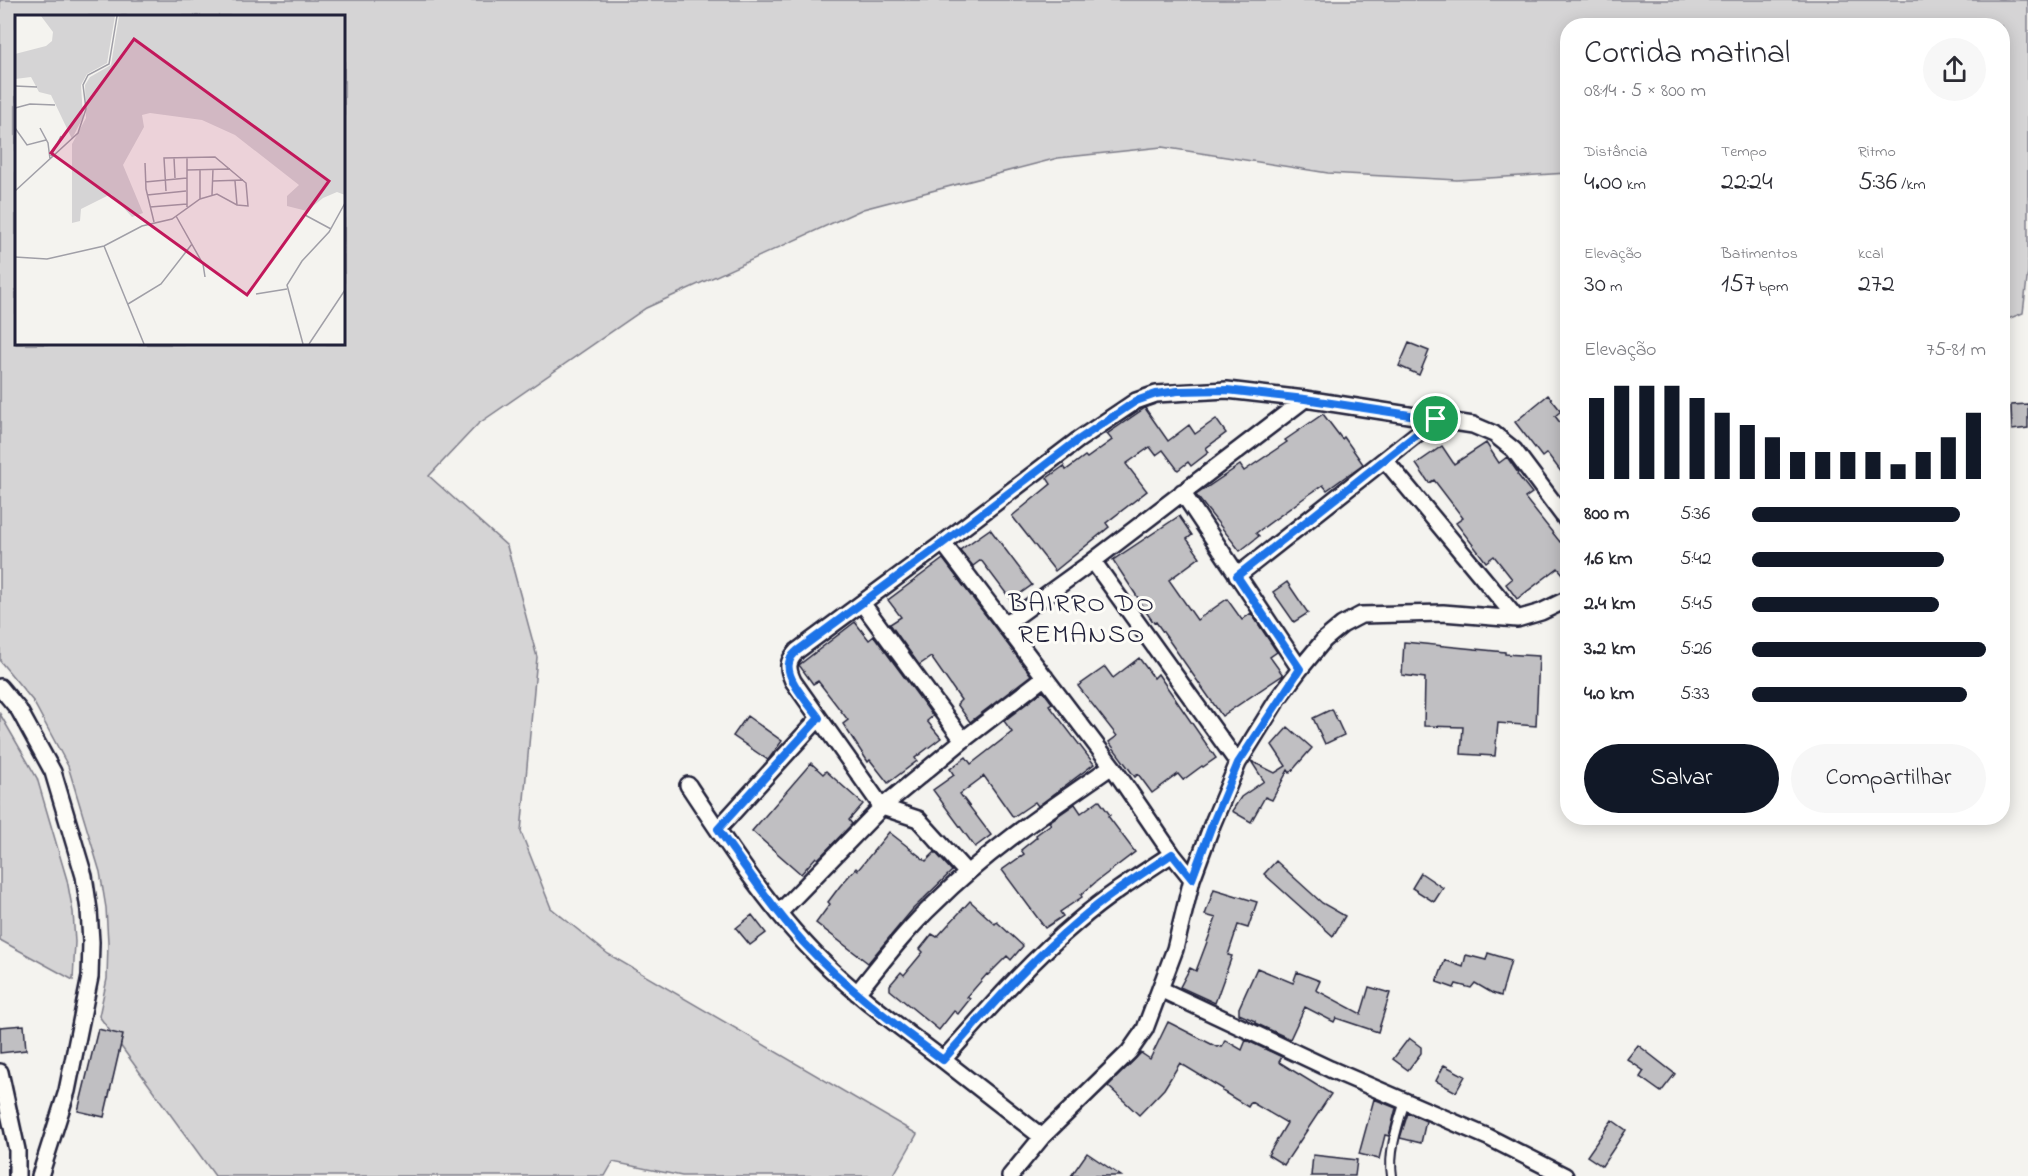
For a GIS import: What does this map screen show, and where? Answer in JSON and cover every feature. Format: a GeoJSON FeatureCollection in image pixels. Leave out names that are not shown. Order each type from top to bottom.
{"type":"FeatureCollection","features":[{"type":"Feature","properties":{"kind":"street"},"geometry":{"type":"LineString","coordinates":[[967,873],[918,819],[882,807],[793,681],[788,666],[790,659],[797,651],[1078,440],[1136,401],[1156,394],[1178,391],[1227,390],[1305,399],[1473,425],[1494,434],[1514,450],[1560,511]]}},
{"type":"Feature","properties":{"kind":"street"},"geometry":{"type":"LineString","coordinates":[[1006,624],[1093,561],[1305,399]]}},
{"type":"Feature","properties":{"kind":"street"},"geometry":{"type":"LineString","coordinates":[[1237,576],[1436,419]]}},
{"type":"Feature","properties":{"kind":"street"},"geometry":{"type":"LineString","coordinates":[[1385,460],[1517,620]]}},
{"type":"Feature","properties":{"kind":"street"},"geometry":{"type":"LineString","coordinates":[[1182,492],[1300,669]]}},
{"type":"Feature","properties":{"kind":"street"},"geometry":{"type":"LineString","coordinates":[[943,543],[1112,766],[1172,854],[1192,879]]}},
{"type":"Feature","properties":{"kind":"street"},"geometry":{"type":"LineString","coordinates":[[1093,561],[1238,763]]}},
{"type":"Feature","properties":{"kind":"street"},"geometry":{"type":"LineString","coordinates":[[862,603],[963,740]]}},
{"type":"Feature","properties":{"kind":"street"},"geometry":{"type":"LineString","coordinates":[[1010,1176],[1042,1137],[1129,1052],[1145,1029],[1175,949],[1192,879],[1238,763],[1300,669],[1324,640],[1342,625],[1361,615],[1443,613],[1517,620],[1560,603]]}},
{"type":"Feature","properties":{"kind":"street"},"geometry":{"type":"LineString","coordinates":[[779,913],[882,807],[1045,676]]}},
{"type":"Feature","properties":{"kind":"street"},"geometry":{"type":"LineString","coordinates":[[0,687],[19,710],[53,772],[84,876],[89,910],[90,977],[67,1091],[40,1176]]}},
{"type":"Feature","properties":{"kind":"street"},"geometry":{"type":"LineString","coordinates":[[718,829],[819,718]]}},
{"type":"Feature","properties":{"kind":"street"},"geometry":{"type":"LineString","coordinates":[[857,993],[927,911],[967,873],[1023,827],[1112,766]]}},
{"type":"Feature","properties":{"kind":"street"},"geometry":{"type":"LineString","coordinates":[[688,784],[779,913],[821,960],[857,993],[1042,1137]]}},
{"type":"Feature","properties":{"kind":"street"},"geometry":{"type":"LineString","coordinates":[[943,1060],[1043,952],[1097,906],[1172,854]]}},
{"type":"Feature","properties":{"kind":"street"},"geometry":{"type":"LineString","coordinates":[[1160,989],[1330,1069],[1488,1137],[1564,1176]]}},
{"type":"Feature","properties":{"kind":"street"},"geometry":{"type":"LineString","coordinates":[[0,1072],[17,1150],[17,1176]]}},
{"type":"Feature","properties":{"kind":"lane"},"geometry":{"type":"LineString","coordinates":[[1392,1176],[1396,1133],[1405,1100]]}},
{"type":"Feature","properties":{"kind":"shaded area"},"geometry":{"type":"Polygon","coordinates":[[[0,0],[2028,0],[2028,271],[2023,313],[2010,318],[2010,18],[1560,18],[1560,173],[1457,180],[1328,173],[1162,147],[1058,158],[863,209],[646,308],[478,424],[429,476],[507,546],[537,657],[521,832],[551,908],[608,954],[917,1134],[893,1176],[682,1176],[613,1162],[605,1176],[215,1176],[99,1016],[107,979],[108,942],[106,908],[100,872],[68,766],[33,701],[0,661],[0,0]]]}},
{"type":"Feature","properties":{"kind":"shaded area"},"geometry":{"type":"Polygon","coordinates":[[[0,714],[37,778],[67,880],[73,912],[75,942],[73,980],[0,940],[0,714]]]}},
{"type":"Feature","properties":{"kind":"building"},"geometry":{"type":"Polygon","coordinates":[[[1409,343],[1429,351],[1419,375],[1399,366],[1409,343]]]}},
{"type":"Feature","properties":{"kind":"building"},"geometry":{"type":"Polygon","coordinates":[[[1548,395],[1560,410],[1555,416],[1560,423],[1560,470],[1547,453],[1542,457],[1515,422],[1548,395]]]}},
{"type":"Feature","properties":{"kind":"building"},"geometry":{"type":"Polygon","coordinates":[[[2028,404],[2028,428],[2012,430],[2011,405],[2028,404]]]}},
{"type":"Feature","properties":{"kind":"building"},"geometry":{"type":"Polygon","coordinates":[[[1145,408],[1168,441],[1189,425],[1195,434],[1216,419],[1226,433],[1206,448],[1209,452],[1191,466],[1188,462],[1178,470],[1163,450],[1156,455],[1150,447],[1126,464],[1147,491],[1106,523],[1109,527],[1055,571],[1012,516],[1051,484],[1047,478],[1064,466],[1066,470],[1085,456],[1087,458],[1112,440],[1107,434],[1145,408]]]}},
{"type":"Feature","properties":{"kind":"building"},"geometry":{"type":"Polygon","coordinates":[[[1323,414],[1342,439],[1344,437],[1363,464],[1327,490],[1323,485],[1304,498],[1256,533],[1259,536],[1240,551],[1196,495],[1240,465],[1244,471],[1323,414]]]}},
{"type":"Feature","properties":{"kind":"building"},"geometry":{"type":"Polygon","coordinates":[[[1486,443],[1499,463],[1507,457],[1532,493],[1525,498],[1560,542],[1560,570],[1558,568],[1517,599],[1506,584],[1512,579],[1494,556],[1486,562],[1456,523],[1463,518],[1434,480],[1429,483],[1416,464],[1442,446],[1454,464],[1486,443]]]}},
{"type":"Feature","properties":{"kind":"building"},"geometry":{"type":"Polygon","coordinates":[[[1179,516],[1192,535],[1187,539],[1200,557],[1169,580],[1197,620],[1227,599],[1242,620],[1251,613],[1277,652],[1270,657],[1283,675],[1222,716],[1156,622],[1154,623],[1139,602],[1113,560],[1179,516]]]}},
{"type":"Feature","properties":{"kind":"building"},"geometry":{"type":"Polygon","coordinates":[[[990,529],[1032,585],[1011,600],[981,560],[973,566],[960,550],[990,529]]]}},
{"type":"Feature","properties":{"kind":"building"},"geometry":{"type":"Polygon","coordinates":[[[943,559],[1031,675],[970,722],[957,704],[961,700],[931,657],[919,665],[890,624],[901,617],[888,600],[943,559]]]}},
{"type":"Feature","properties":{"kind":"building"},"geometry":{"type":"Polygon","coordinates":[[[1287,582],[1308,613],[1294,622],[1273,592],[1287,582]]]}},
{"type":"Feature","properties":{"kind":"building"},"geometry":{"type":"Polygon","coordinates":[[[855,622],[869,640],[874,636],[933,716],[927,721],[941,738],[915,758],[917,761],[888,783],[870,760],[868,762],[843,724],[848,720],[818,681],[813,684],[799,665],[855,622]]]}},
{"type":"Feature","properties":{"kind":"building"},"geometry":{"type":"Polygon","coordinates":[[[1404,642],[1539,656],[1536,726],[1498,723],[1495,756],[1461,754],[1463,727],[1424,726],[1425,678],[1402,675],[1404,642]]]}},
{"type":"Feature","properties":{"kind":"building"},"geometry":{"type":"Polygon","coordinates":[[[1139,658],[1154,678],[1158,674],[1216,758],[1183,780],[1178,774],[1152,793],[1138,774],[1135,777],[1109,742],[1117,736],[1078,686],[1105,667],[1113,678],[1139,658]]]}},
{"type":"Feature","properties":{"kind":"building"},"geometry":{"type":"Polygon","coordinates":[[[1043,691],[1052,703],[1049,705],[1094,764],[1038,806],[1035,802],[1013,817],[984,776],[960,794],[991,835],[975,847],[933,790],[954,775],[950,769],[966,757],[971,764],[1012,732],[1004,721],[1043,691]]]}},
{"type":"Feature","properties":{"kind":"building"},"geometry":{"type":"Polygon","coordinates":[[[1332,709],[1344,735],[1325,744],[1313,718],[1332,709]]]}},
{"type":"Feature","properties":{"kind":"building"},"geometry":{"type":"Polygon","coordinates":[[[747,716],[782,741],[768,760],[733,736],[747,716]]]}},
{"type":"Feature","properties":{"kind":"building"},"geometry":{"type":"Polygon","coordinates":[[[1288,727],[1312,748],[1290,773],[1288,770],[1272,800],[1265,797],[1251,822],[1232,811],[1241,797],[1264,781],[1251,761],[1275,773],[1286,766],[1272,745],[1288,727]]]}},
{"type":"Feature","properties":{"kind":"building"},"geometry":{"type":"Polygon","coordinates":[[[811,763],[823,774],[826,771],[863,804],[849,820],[852,824],[801,874],[752,831],[811,763]]]}},
{"type":"Feature","properties":{"kind":"building"},"geometry":{"type":"Polygon","coordinates":[[[1099,800],[1135,852],[1097,881],[1081,895],[1082,897],[1060,912],[1063,916],[1045,928],[1002,870],[1024,854],[1021,850],[1051,824],[1049,822],[1075,804],[1081,813],[1099,800]]]}},
{"type":"Feature","properties":{"kind":"building"},"geometry":{"type":"Polygon","coordinates":[[[889,832],[926,861],[935,852],[952,871],[913,909],[868,963],[816,923],[840,886],[856,868],[858,870],[889,832]]]}},
{"type":"Feature","properties":{"kind":"building"},"geometry":{"type":"Polygon","coordinates":[[[1276,861],[1322,903],[1345,916],[1333,936],[1264,874],[1276,861]]]}},
{"type":"Feature","properties":{"kind":"building"},"geometry":{"type":"Polygon","coordinates":[[[1421,873],[1443,888],[1434,902],[1412,888],[1421,873]]]}},
{"type":"Feature","properties":{"kind":"building"},"geometry":{"type":"Polygon","coordinates":[[[1214,889],[1257,902],[1248,928],[1238,925],[1228,955],[1232,956],[1215,1003],[1180,987],[1190,968],[1196,971],[1216,918],[1205,915],[1214,889]]]}},
{"type":"Feature","properties":{"kind":"building"},"geometry":{"type":"Polygon","coordinates":[[[970,901],[1023,946],[1011,960],[1007,956],[987,974],[967,997],[970,999],[958,1014],[954,1011],[939,1030],[890,990],[890,985],[901,972],[904,975],[923,952],[920,949],[932,934],[937,937],[970,901]]]}},
{"type":"Feature","properties":{"kind":"building"},"geometry":{"type":"Polygon","coordinates":[[[752,915],[766,933],[750,945],[736,928],[752,915]]]}},
{"type":"Feature","properties":{"kind":"building"},"geometry":{"type":"Polygon","coordinates":[[[1488,953],[1511,960],[1501,996],[1475,983],[1471,988],[1456,984],[1454,988],[1437,982],[1445,960],[1463,967],[1466,955],[1486,960],[1488,953]]]}},
{"type":"Feature","properties":{"kind":"building"},"geometry":{"type":"Polygon","coordinates":[[[1257,968],[1293,983],[1297,972],[1320,981],[1316,990],[1361,1014],[1369,987],[1390,993],[1378,1032],[1336,1018],[1334,1022],[1305,1007],[1290,1039],[1255,1023],[1239,1014],[1239,1008],[1257,968]]]}},
{"type":"Feature","properties":{"kind":"building"},"geometry":{"type":"Polygon","coordinates":[[[1168,1022],[1217,1047],[1222,1047],[1225,1040],[1242,1050],[1246,1040],[1282,1057],[1279,1062],[1331,1094],[1284,1165],[1268,1155],[1287,1123],[1251,1102],[1248,1107],[1180,1063],[1164,1089],[1139,1115],[1108,1086],[1141,1053],[1150,1059],[1168,1022]]]}},
{"type":"Feature","properties":{"kind":"building"},"geometry":{"type":"Polygon","coordinates":[[[24,1025],[26,1050],[0,1053],[0,1027],[24,1025]]]}},
{"type":"Feature","properties":{"kind":"building"},"geometry":{"type":"Polygon","coordinates":[[[98,1029],[123,1035],[104,1117],[78,1111],[98,1029]]]}},
{"type":"Feature","properties":{"kind":"building"},"geometry":{"type":"Polygon","coordinates":[[[1409,1038],[1421,1047],[1421,1053],[1408,1070],[1393,1059],[1409,1038]]]}},
{"type":"Feature","properties":{"kind":"building"},"geometry":{"type":"Polygon","coordinates":[[[1638,1045],[1675,1074],[1661,1092],[1640,1077],[1644,1071],[1627,1059],[1638,1045]]]}},
{"type":"Feature","properties":{"kind":"building"},"geometry":{"type":"Polygon","coordinates":[[[1444,1065],[1465,1076],[1456,1092],[1436,1081],[1444,1065]]]}},
{"type":"Feature","properties":{"kind":"building"},"geometry":{"type":"Polygon","coordinates":[[[1374,1099],[1396,1108],[1389,1136],[1385,1135],[1379,1159],[1359,1154],[1374,1099]]]}},
{"type":"Feature","properties":{"kind":"building"},"geometry":{"type":"Polygon","coordinates":[[[1408,1113],[1426,1121],[1421,1143],[1400,1138],[1408,1113]]]}},
{"type":"Feature","properties":{"kind":"building"},"geometry":{"type":"Polygon","coordinates":[[[1612,1120],[1626,1130],[1602,1166],[1587,1156],[1612,1120]]]}},
{"type":"Feature","properties":{"kind":"building"},"geometry":{"type":"Polygon","coordinates":[[[1087,1153],[1121,1176],[1071,1176],[1087,1153]]]}},
{"type":"Feature","properties":{"kind":"building"},"geometry":{"type":"Polygon","coordinates":[[[1313,1155],[1357,1160],[1355,1176],[1311,1176],[1313,1155]]]}},
{"type":"Feature","properties":{"kind":"district","name":"BAIRRO DO REMANSO"},"geometry":{"type":"Point","coordinates":[1082,618]}},
{"type":"Feature","properties":{"kind":"route"},"geometry":{"type":"LineString","coordinates":[[1227,390],[1305,399],[1436,419],[1237,576],[1300,669],[1238,763],[1192,879],[1172,854],[1125,885],[1078,920],[1043,952],[943,1060],[857,993],[802,941],[718,829],[819,718],[789,672],[790,659],[797,651],[1078,440],[1136,401],[1156,394],[1178,391],[1227,390]]}}]}
